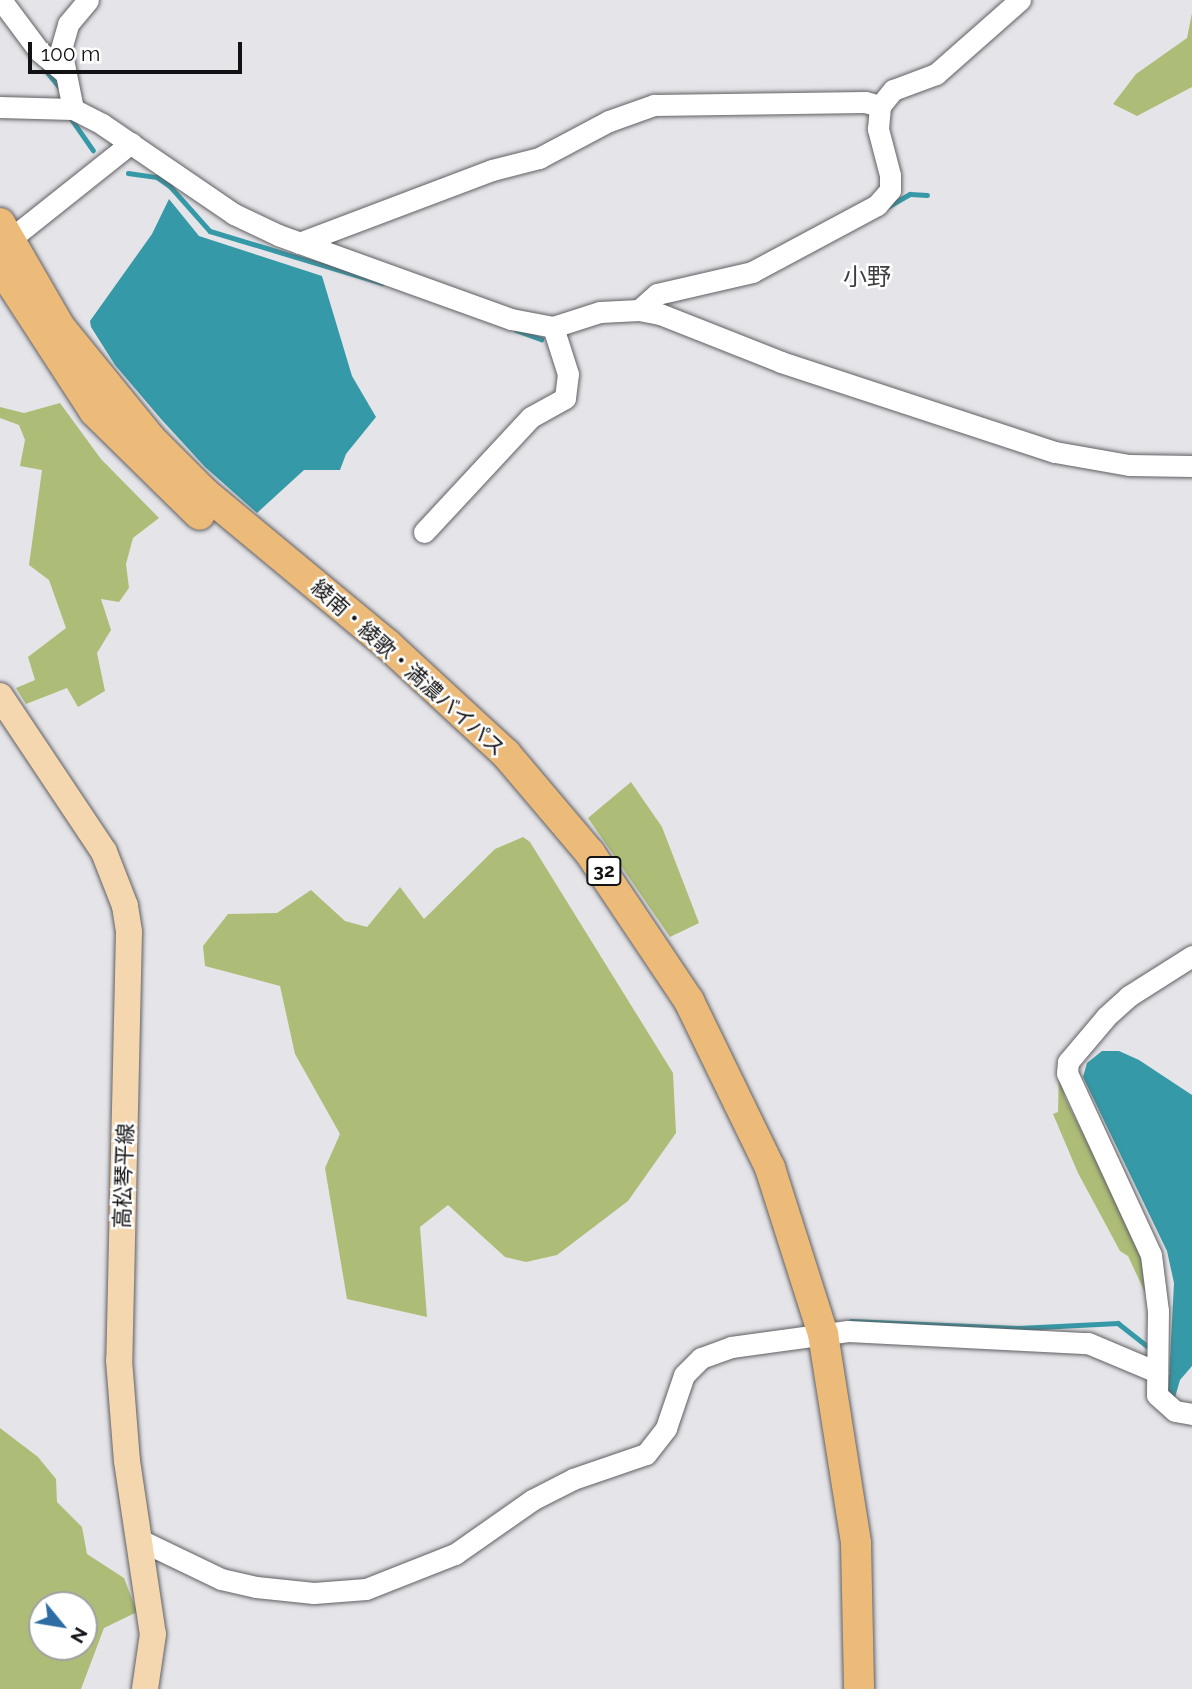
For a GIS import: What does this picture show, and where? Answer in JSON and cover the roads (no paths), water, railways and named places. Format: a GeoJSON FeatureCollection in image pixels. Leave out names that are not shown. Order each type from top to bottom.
{"type":"FeatureCollection","features":[{"type":"Feature","properties":{"kind":"highway","name":"綾南・綾歌・満濃バイパス"},"geometry":{"type":"LineString","coordinates":[[2,244],[67,336],[178,467],[445,695],[506,754],[590,853],[657,949],[735,1090],[791,1227],[856,1543],[859,1689]]}},
{"type":"Feature","properties":{"kind":"highway","name":"綾南・綾歌・満濃バイパス"},"geometry":{"type":"LineString","coordinates":[[813,1336],[814,1383],[836,1545],[839,1689]]}},
{"type":"Feature","properties":{"kind":"main road","name":"高松琴平線"},"geometry":{"type":"LineString","coordinates":[[3,704],[104,852],[127,919],[130,974],[118,1360],[153,1634],[145,1689]]}},
{"type":"Feature","properties":{"kind":"street"},"geometry":{"type":"LineString","coordinates":[[1,0],[39,51],[64,72]]}},
{"type":"Feature","properties":{"kind":"street"},"geometry":{"type":"LineString","coordinates":[[68,109],[61,49],[68,24],[88,0]]}},
{"type":"Feature","properties":{"kind":"street"},"geometry":{"type":"LineString","coordinates":[[639,310],[657,294],[752,272],[877,205],[890,190],[890,175],[878,129],[880,106],[893,90],[936,74],[1020,0]]}},
{"type":"Feature","properties":{"kind":"street"},"geometry":{"type":"LineString","coordinates":[[299,243],[492,170],[539,158],[609,121],[654,105],[865,102],[880,106]]}},
{"type":"Feature","properties":{"kind":"street"},"geometry":{"type":"LineString","coordinates":[[0,107],[68,109],[131,143],[234,214],[299,243],[511,319],[553,327],[600,312],[639,310],[781,362],[1055,452],[1129,465],[1192,467]]}},
{"type":"Feature","properties":{"kind":"street"},"geometry":{"type":"LineString","coordinates":[[2,244],[131,143]]}},
{"type":"Feature","properties":{"kind":"street"},"geometry":{"type":"LineString","coordinates":[[424,532],[531,417],[565,398],[568,374],[553,327]]}},
{"type":"Feature","properties":{"kind":"street"},"geometry":{"type":"LineString","coordinates":[[1192,956],[1129,996],[1068,1062],[1069,1084],[1151,1255],[1157,1277],[1157,1395],[1175,1411],[1192,1414]]}},
{"type":"Feature","properties":{"kind":"street"},"geometry":{"type":"LineString","coordinates":[[140,1539],[221,1579],[256,1587],[314,1593],[366,1590],[455,1554],[532,1500],[573,1479],[646,1454],[666,1428],[684,1375],[701,1358],[731,1347],[848,1332],[1088,1343],[1157,1358]]}},
{"type":"Feature","properties":{"kind":"water"},"geometry":{"type":"Polygon","coordinates":[[[169,199],[199,236],[322,276],[352,376],[376,417],[346,454],[340,470],[304,470],[257,513],[205,467],[161,419],[115,365],[91,327],[90,321],[152,234],[169,199]]]}},
{"type":"Feature","properties":{"kind":"water"},"geometry":{"type":"Polygon","coordinates":[[[1102,1051],[1119,1051],[1139,1060],[1192,1095],[1192,1366],[1180,1380],[1174,1401],[1168,1397],[1174,1283],[1167,1251],[1083,1077],[1087,1063],[1102,1051]]]}},
{"type":"Feature","properties":{"kind":"waterway"},"geometry":{"type":"LineString","coordinates":[[44,68],[61,89]]}},
{"type":"Feature","properties":{"kind":"waterway"},"geometry":{"type":"LineString","coordinates":[[68,114],[93,150]]}},
{"type":"Feature","properties":{"kind":"waterway"},"geometry":{"type":"LineString","coordinates":[[128,173],[157,177],[170,186],[210,231],[382,283]]}},
{"type":"Feature","properties":{"kind":"waterway"},"geometry":{"type":"LineString","coordinates":[[889,206],[910,194],[927,195]]}},
{"type":"Feature","properties":{"kind":"waterway"},"geometry":{"type":"LineString","coordinates":[[516,330],[541,339]]}},
{"type":"Feature","properties":{"kind":"waterway"},"geometry":{"type":"LineString","coordinates":[[851,1321],[1019,1328],[1118,1323],[1151,1349]]}},
{"type":"Feature","properties":{"kind":"district","name":"小野"},"geometry":{"type":"Point","coordinates":[867,277]}}]}
